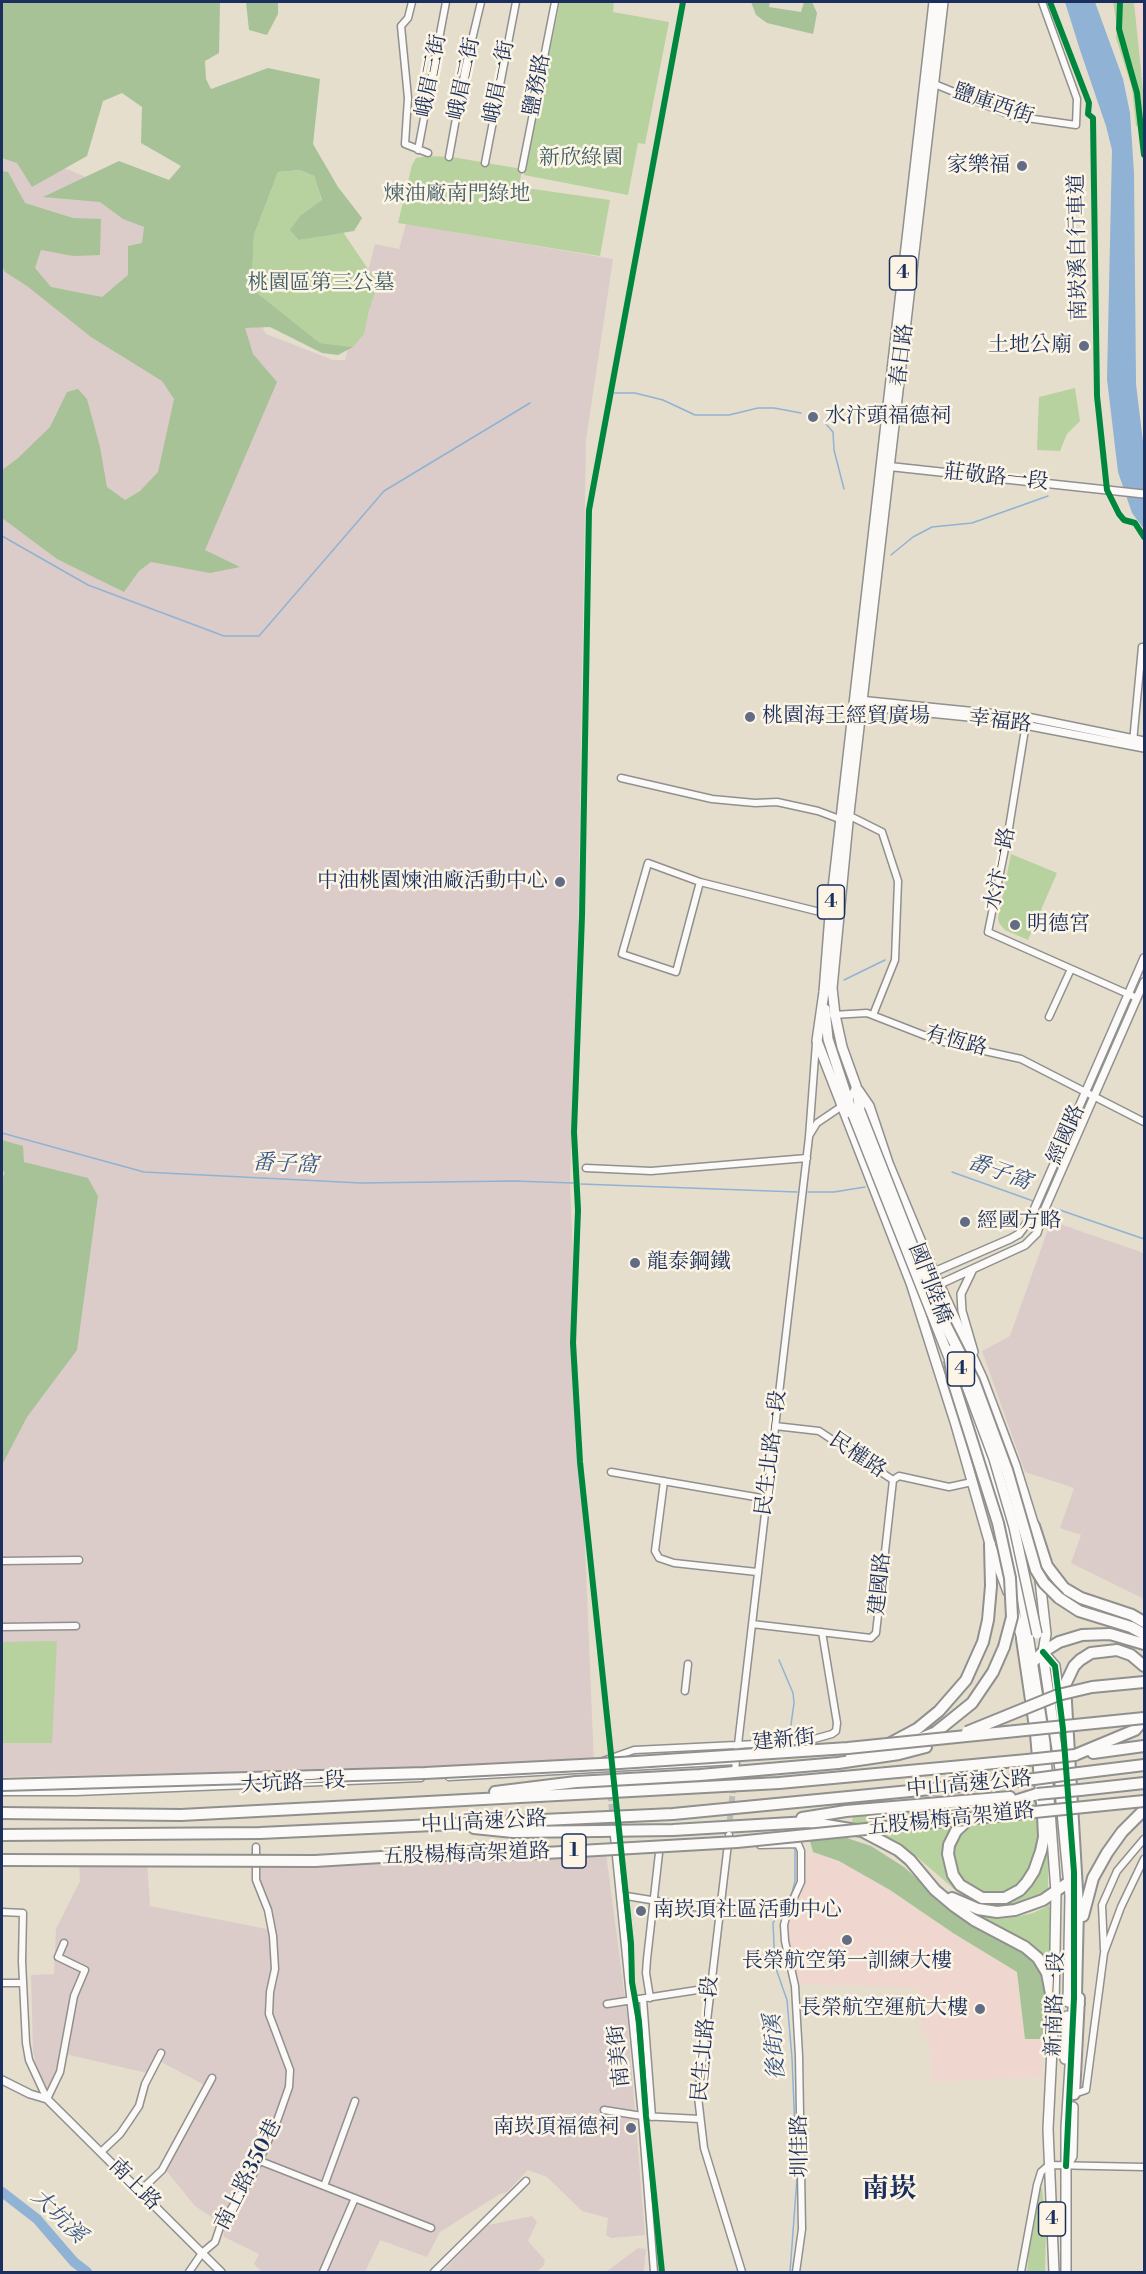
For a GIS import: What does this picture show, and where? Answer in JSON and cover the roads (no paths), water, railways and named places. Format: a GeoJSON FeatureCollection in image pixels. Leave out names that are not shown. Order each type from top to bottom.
{"type":"FeatureCollection","features":[{"type":"Feature","properties":{"kind":"highway"},"geometry":{"type":"LineString","coordinates":[[942,1318],[974,1381],[1006,1470],[1036,1570],[1044,1583],[1059,1598],[1079,1611],[1131,1627],[1144,1634]]}},
{"type":"Feature","properties":{"kind":"highway"},"geometry":{"type":"LineString","coordinates":[[838,1763],[884,1752],[936,1732],[972,1703],[993,1672],[1004,1647],[1012,1617],[1010,1578],[998,1523],[953,1381],[950,1360]]}},
{"type":"Feature","properties":{"kind":"highway"},"geometry":{"type":"LineString","coordinates":[[1034,1526],[1047,1566],[1064,1588],[1081,1598],[1144,1622]]}},
{"type":"Feature","properties":{"kind":"highway"},"geometry":{"type":"LineString","coordinates":[[838,1763],[889,1744],[917,1729],[951,1700],[966,1680],[983,1642],[988,1620],[991,1586],[990,1544]]}},
{"type":"Feature","properties":{"kind":"highway"},"geometry":{"type":"LineString","coordinates":[[1034,1661],[1059,1642],[1082,1635],[1110,1634],[1144,1644]]}},
{"type":"Feature","properties":{"kind":"highway"},"geometry":{"type":"LineString","coordinates":[[1029,1636],[1043,1815],[1044,1837],[1041,1851],[1034,1871],[1027,1882],[1020,1890],[1005,1898],[982,1898],[960,1885],[952,1875],[948,1854],[949,1845],[956,1831],[972,1816],[1037,1794]]}},
{"type":"Feature","properties":{"kind":"highway"},"geometry":{"type":"LineString","coordinates":[[1078,2004],[1076,1996],[1078,1907],[1065,1685],[1074,1666],[1091,1653],[1117,1650],[1131,1655],[1144,1666]]}},
{"type":"Feature","properties":{"kind":"highway"},"geometry":{"type":"LineString","coordinates":[[391,1804],[576,1782],[700,1775],[838,1763],[899,1754],[948,1740],[1058,1695],[1092,1687],[1144,1683]]}},
{"type":"Feature","properties":{"kind":"highway"},"geometry":{"type":"LineString","coordinates":[[1075,1755],[1135,1730],[1144,1718]]}},
{"type":"Feature","properties":{"kind":"highway"},"geometry":{"type":"LineString","coordinates":[[2,1785],[402,1774],[620,1763],[848,1748],[1144,1718]]}},
{"type":"Feature","properties":{"kind":"highway","name":"中山高速公路"},"geometry":{"type":"LineString","coordinates":[[2,1813],[181,1815],[779,1783],[1027,1760],[1144,1746]]}},
{"type":"Feature","properties":{"kind":"highway","name":"中山高速公路"},"geometry":{"type":"LineString","coordinates":[[2,1835],[260,1833],[673,1814],[1034,1779],[1144,1765]]}},
{"type":"Feature","properties":{"kind":"highway"},"geometry":{"type":"LineString","coordinates":[[777,1824],[846,1811],[1144,1783]]}},
{"type":"Feature","properties":{"kind":"highway","name":"五股楊梅高架道路"},"geometry":{"type":"LineString","coordinates":[[2,1860],[315,1861],[398,1856],[545,1853],[737,1842],[1144,1801]]}},
{"type":"Feature","properties":{"kind":"highway"},"geometry":{"type":"LineString","coordinates":[[1074,2094],[1082,1917],[1093,1878],[1107,1852],[1122,1832],[1144,1810]]}},
{"type":"Feature","properties":{"kind":"highway"},"geometry":{"type":"LineString","coordinates":[[432,1825],[513,1832],[598,1832],[808,1822],[862,1831],[883,1840],[898,1850],[954,1906],[974,1920],[1025,1947],[1038,1958],[1047,1973],[1054,2009]]}},
{"type":"Feature","properties":{"kind":"highway"},"geometry":{"type":"LineString","coordinates":[[930,1883],[961,1903],[997,1912],[1029,1906],[1056,1892],[1069,1882]]}},
{"type":"Feature","properties":{"kind":"main road","name":"春日路"},"geometry":{"type":"LineString","coordinates":[[930,82],[934,2]]}},
{"type":"Feature","properties":{"kind":"main road","name":"春日路"},"geometry":{"type":"LineString","coordinates":[[845,818],[930,82],[943,2]]}},
{"type":"Feature","properties":{"kind":"main road","name":"4"},"geometry":{"type":"LineString","coordinates":[[845,818],[824,992],[828,1039],[844,1105],[856,1113]]}},
{"type":"Feature","properties":{"kind":"main road","name":"4"},"geometry":{"type":"LineString","coordinates":[[834,916],[832,988],[827,1015],[817,1041],[844,1105],[911,1283],[956,1425],[990,1544],[1029,1636],[1034,1661]]}},
{"type":"Feature","properties":{"kind":"main road","name":"4"},"geometry":{"type":"LineString","coordinates":[[827,1015],[840,1038],[856,1086],[869,1106],[888,1163],[933,1271],[982,1378],[1015,1465],[1034,1526],[1046,1635],[1043,1652],[1063,1769]]}},
{"type":"Feature","properties":{"kind":"main road"},"geometry":{"type":"LineString","coordinates":[[817,1041],[840,1038]]}},
{"type":"Feature","properties":{"kind":"main road","name":"4"},"geometry":{"type":"LineString","coordinates":[[856,1086],[856,1113]]}},
{"type":"Feature","properties":{"kind":"main road","name":"國門陸橋"},"geometry":{"type":"LineString","coordinates":[[856,1113],[942,1318],[997,1470],[1014,1527],[1029,1636]]}},
{"type":"Feature","properties":{"kind":"main road","name":"國門陸橋"},"geometry":{"type":"LineString","coordinates":[[856,1113],[950,1360],[989,1471],[1021,1590],[1029,1636]]}},
{"type":"Feature","properties":{"kind":"main road","name":"4"},"geometry":{"type":"LineString","coordinates":[[1029,1636],[1055,1666],[1063,1769]]}},
{"type":"Feature","properties":{"kind":"main road","name":"新南路一段"},"geometry":{"type":"LineString","coordinates":[[1034,1661],[1047,1767],[1056,1892],[1054,2009],[1048,2129],[1049,2165]]}},
{"type":"Feature","properties":{"kind":"main road","name":"新南路一段"},"geometry":{"type":"LineString","coordinates":[[1063,1769],[1060,1791],[1069,1882],[1070,1967],[1060,2118],[1062,2156],[1066,2166]]}},
{"type":"Feature","properties":{"kind":"main road","name":"新南路一段"},"geometry":{"type":"LineString","coordinates":[[1063,1769],[1075,1917],[1074,1998],[1066,2166]]}},
{"type":"Feature","properties":{"kind":"main road","name":"4"},"geometry":{"type":"LineString","coordinates":[[1066,2272],[1066,2166],[1072,2156],[1074,2094]]}},
{"type":"Feature","properties":{"kind":"main road","name":"4"},"geometry":{"type":"LineString","coordinates":[[1049,2165],[1054,2272]]}},
{"type":"Feature","properties":{"kind":"street"},"geometry":{"type":"LineString","coordinates":[[412,2],[408,18],[401,26],[408,98],[405,144],[428,153]]}},
{"type":"Feature","properties":{"kind":"street","name":"峨眉三街"},"geometry":{"type":"LineString","coordinates":[[418,150],[446,2]]}},
{"type":"Feature","properties":{"kind":"street","name":"峨眉二街"},"geometry":{"type":"LineString","coordinates":[[449,157],[465,69],[481,2]]}},
{"type":"Feature","properties":{"kind":"street","name":"峨眉一街"},"geometry":{"type":"LineString","coordinates":[[485,163],[516,2]]}},
{"type":"Feature","properties":{"kind":"street","name":"鹽務路"},"geometry":{"type":"LineString","coordinates":[[522,169],[555,2]]}},
{"type":"Feature","properties":{"kind":"street","name":"鹽庫西街"},"geometry":{"type":"LineString","coordinates":[[930,82],[1013,116],[1076,124],[1077,99],[1042,2]]}},
{"type":"Feature","properties":{"kind":"street","name":"莊敬路一段"},"geometry":{"type":"LineString","coordinates":[[886,466],[1144,494]]}},
{"type":"Feature","properties":{"kind":"street"},"geometry":{"type":"LineString","coordinates":[[1133,742],[1142,647]]}},
{"type":"Feature","properties":{"kind":"street","name":"幸福路"},"geometry":{"type":"LineString","coordinates":[[858,703],[1027,721],[1133,742],[1144,741]]}},
{"type":"Feature","properties":{"kind":"street","name":"水汴一路"},"geometry":{"type":"LineString","coordinates":[[1027,721],[1008,834],[988,932],[1137,998]]}},
{"type":"Feature","properties":{"kind":"street","name":"幸福路"},"geometry":{"type":"LineString","coordinates":[[1133,742],[1144,748]]}},
{"type":"Feature","properties":{"kind":"street"},"geometry":{"type":"LineString","coordinates":[[621,778],[712,799],[755,803],[777,802],[845,818],[882,832],[898,881],[896,960],[873,1015]]}},
{"type":"Feature","properties":{"kind":"street"},"geometry":{"type":"LineString","coordinates":[[700,882],[676,972],[622,954],[648,863],[700,882],[834,916]]}},
{"type":"Feature","properties":{"kind":"street","name":"經國路"},"geometry":{"type":"LineString","coordinates":[[911,1283],[1018,1234],[1030,1219],[1144,958]]}},
{"type":"Feature","properties":{"kind":"street"},"geometry":{"type":"LineString","coordinates":[[1049,1017],[1071,969]]}},
{"type":"Feature","properties":{"kind":"street","name":"經國路"},"geometry":{"type":"LineString","coordinates":[[940,1284],[1025,1245],[1037,1233],[1043,1213],[1144,982]]}},
{"type":"Feature","properties":{"kind":"street","name":"有恆路"},"geometry":{"type":"LineString","coordinates":[[827,1015],[867,1013],[939,1041],[1021,1059],[1095,1097]]}},
{"type":"Feature","properties":{"kind":"street","name":"民生北路一段"},"geometry":{"type":"LineString","coordinates":[[735,1770],[807,1158],[817,1041]]}},
{"type":"Feature","properties":{"kind":"street"},"geometry":{"type":"LineString","coordinates":[[809,1137],[817,1123],[844,1105],[856,1086]]}},
{"type":"Feature","properties":{"kind":"street"},"geometry":{"type":"LineString","coordinates":[[1095,1097],[1144,1122]]}},
{"type":"Feature","properties":{"kind":"street"},"geometry":{"type":"LineString","coordinates":[[586,1168],[651,1171],[807,1158]]}},
{"type":"Feature","properties":{"kind":"street"},"geometry":{"type":"LineString","coordinates":[[974,1268],[961,1294],[962,1311],[982,1378]]}},
{"type":"Feature","properties":{"kind":"street","name":"民權路"},"geometry":{"type":"LineString","coordinates":[[775,1426],[819,1431],[893,1480],[899,1476],[949,1487],[972,1482]]}},
{"type":"Feature","properties":{"kind":"street"},"geometry":{"type":"LineString","coordinates":[[611,1472],[766,1499]]}},
{"type":"Feature","properties":{"kind":"street","name":"建國路"},"geometry":{"type":"LineString","coordinates":[[752,1624],[872,1638],[876,1634],[893,1480]]}},
{"type":"Feature","properties":{"kind":"street"},"geometry":{"type":"LineString","coordinates":[[664,1481],[655,1551],[659,1558],[674,1563],[757,1572]]}},
{"type":"Feature","properties":{"kind":"street"},"geometry":{"type":"LineString","coordinates":[[2,1562],[79,1560]]}},
{"type":"Feature","properties":{"kind":"street"},"geometry":{"type":"LineString","coordinates":[[2,1627],[76,1626]]}},
{"type":"Feature","properties":{"kind":"street","name":"建新街"},"geometry":{"type":"LineString","coordinates":[[738,1746],[826,1737],[832,1734],[837,1727],[822,1632]]}},
{"type":"Feature","properties":{"kind":"street"},"geometry":{"type":"LineString","coordinates":[[685,1691],[688,1664]]}},
{"type":"Feature","properties":{"kind":"street","name":"大坑路一段"},"geometry":{"type":"LineString","coordinates":[[584,1771],[607,1759],[634,1750],[738,1746]]}},
{"type":"Feature","properties":{"kind":"street"},"geometry":{"type":"LineString","coordinates":[[607,1759],[608,1773]]}},
{"type":"Feature","properties":{"kind":"street","name":"大坑路一段"},"geometry":{"type":"LineString","coordinates":[[2,1792],[76,1792],[584,1771],[608,1773],[736,1761]]}},
{"type":"Feature","properties":{"kind":"street","name":"南美街"},"geometry":{"type":"LineString","coordinates":[[614,1836],[642,2116],[654,2272]]}},
{"type":"Feature","properties":{"kind":"street","name":"民生北路一段"},"geometry":{"type":"LineString","coordinates":[[729,1836],[698,2097],[704,2148],[742,2272]]}},
{"type":"Feature","properties":{"kind":"street"},"geometry":{"type":"LineString","coordinates":[[1074,2094],[1086,2090],[1104,1953],[1102,1905],[1117,1871],[1144,1839]]}},
{"type":"Feature","properties":{"kind":"street","name":"圳佳路"},"geometry":{"type":"LineString","coordinates":[[727,1846],[795,1844],[801,1851],[801,1882],[786,1913],[784,1924],[785,1941],[795,1986],[799,2056],[802,2229],[796,2272]]}},
{"type":"Feature","properties":{"kind":"street","name":"南上路350巷"},"geometry":{"type":"LineString","coordinates":[[189,2272],[202,2253],[215,2242],[221,2224],[242,2195],[260,2161],[282,2110],[289,2087],[290,2070],[269,2014],[270,1992],[275,1969],[273,1936],[268,1910],[256,1880],[256,1847]]}},
{"type":"Feature","properties":{"kind":"street"},"geometry":{"type":"LineString","coordinates":[[652,2117],[646,1973],[659,1853]]}},
{"type":"Feature","properties":{"kind":"street"},"geometry":{"type":"LineString","coordinates":[[1104,1953],[1121,1907],[1144,1859]]}},
{"type":"Feature","properties":{"kind":"street"},"geometry":{"type":"LineString","coordinates":[[620,1895],[720,1911]]}},
{"type":"Feature","properties":{"kind":"street","name":"南上路"},"geometry":{"type":"LineString","coordinates":[[2,1912],[23,1913],[23,1983],[28,2060],[47,2098],[221,2272]]}},
{"type":"Feature","properties":{"kind":"street"},"geometry":{"type":"LineString","coordinates":[[47,2098],[60,2072],[74,1996],[85,1970],[58,1957],[64,1943]]}},
{"type":"Feature","properties":{"kind":"street"},"geometry":{"type":"LineString","coordinates":[[2,1983],[23,1983]]}},
{"type":"Feature","properties":{"kind":"street"},"geometry":{"type":"LineString","coordinates":[[607,2004],[710,1988]]}},
{"type":"Feature","properties":{"kind":"street"},"geometry":{"type":"LineString","coordinates":[[101,2152],[120,2134],[139,2106],[145,2084],[161,2053]]}},
{"type":"Feature","properties":{"kind":"street"},"geometry":{"type":"LineString","coordinates":[[140,2191],[162,2170],[212,2078]]}},
{"type":"Feature","properties":{"kind":"street","name":"南上路"},"geometry":{"type":"LineString","coordinates":[[2,2080],[30,2094],[47,2098]]}},
{"type":"Feature","properties":{"kind":"street"},"geometry":{"type":"LineString","coordinates":[[324,2186],[355,2101]]}},
{"type":"Feature","properties":{"kind":"street"},"geometry":{"type":"LineString","coordinates":[[604,2110],[642,2116],[700,2120]]}},
{"type":"Feature","properties":{"kind":"street"},"geometry":{"type":"LineString","coordinates":[[260,2161],[431,2228]]}},
{"type":"Feature","properties":{"kind":"street"},"geometry":{"type":"LineString","coordinates":[[1049,2165],[1144,2167]]}},
{"type":"Feature","properties":{"kind":"street","name":"新南路一段"},"geometry":{"type":"LineString","coordinates":[[1022,2272],[1037,2185],[1041,2172],[1049,2165]]}},
{"type":"Feature","properties":{"kind":"street"},"geometry":{"type":"LineString","coordinates":[[434,2272],[526,2181]]}},
{"type":"Feature","properties":{"kind":"street"},"geometry":{"type":"LineString","coordinates":[[323,2272],[355,2198]]}},
{"type":"Feature","properties":{"kind":"water"},"geometry":{"type":"Polygon","coordinates":[[[1065,2],[1095,2],[1123,79],[1130,113],[1134,173],[1136,384],[1144,450],[1144,529],[1132,513],[1118,472],[1107,379],[1112,150],[1065,2]]]}},
{"type":"Feature","properties":{"kind":"waterway"},"geometry":{"type":"LineString","coordinates":[[614,393],[635,393],[663,400],[695,415],[729,415],[758,408],[774,408],[801,413]]}},
{"type":"Feature","properties":{"kind":"waterway"},"geometry":{"type":"LineString","coordinates":[[2,536],[88,585],[224,636],[259,636],[384,491],[530,403]]}},
{"type":"Feature","properties":{"kind":"waterway"},"geometry":{"type":"LineString","coordinates":[[825,423],[833,432],[834,450],[844,489]]}},
{"type":"Feature","properties":{"kind":"waterway"},"geometry":{"type":"LineString","coordinates":[[891,555],[913,537],[932,527],[972,523],[1048,496]]}},
{"type":"Feature","properties":{"kind":"waterway"},"geometry":{"type":"LineString","coordinates":[[844,980],[885,960]]}},
{"type":"Feature","properties":{"kind":"waterway","name":"番子窩"},"geometry":{"type":"LineString","coordinates":[[2,1133],[144,1172],[361,1183],[514,1181],[573,1183]]}},
{"type":"Feature","properties":{"kind":"waterway","name":"番子窩"},"geometry":{"type":"LineString","coordinates":[[952,1172],[1036,1202]]}},
{"type":"Feature","properties":{"kind":"waterway","name":"番子窩"},"geometry":{"type":"LineString","coordinates":[[581,1184],[797,1192]]}},
{"type":"Feature","properties":{"kind":"waterway","name":"番子窩"},"geometry":{"type":"LineString","coordinates":[[808,1192],[834,1192],[865,1187]]}},
{"type":"Feature","properties":{"kind":"waterway","name":"番子窩"},"geometry":{"type":"LineString","coordinates":[[1054,1208],[1144,1239]]}},
{"type":"Feature","properties":{"kind":"waterway","name":"後街溪"},"geometry":{"type":"LineString","coordinates":[[779,1660],[793,1693],[794,1703],[789,1739]]}},
{"type":"Feature","properties":{"kind":"waterway","name":"後街溪"},"geometry":{"type":"LineString","coordinates":[[790,2272],[797,2178],[792,2058],[787,2000],[775,1966],[773,1923],[792,1893],[795,1881],[795,1846]]}},
{"type":"Feature","properties":{"kind":"waterway","name":"大坑溪"},"geometry":{"type":"LineString","coordinates":[[2,2192],[37,2219],[74,2262],[87,2272]]}},
{"type":"Feature","properties":{"kind":"tunnel"},"geometry":{"type":"LineString","coordinates":[[729,1829],[735,1770]]}},
{"type":"Feature","properties":{"kind":"tunnel"},"geometry":{"type":"LineString","coordinates":[[609,1777],[614,1833]]}},
{"type":"Feature","properties":{"kind":"place","name":"家樂福"},"geometry":{"type":"Point","coordinates":[1022,166]}},
{"type":"Feature","properties":{"kind":"place","name":"土地公廟"},"geometry":{"type":"Point","coordinates":[1084,346]}},
{"type":"Feature","properties":{"kind":"place","name":"水汴頭福德祠"},"geometry":{"type":"Point","coordinates":[813,417]}},
{"type":"Feature","properties":{"kind":"place","name":"桃園海王經貿廣場"},"geometry":{"type":"Point","coordinates":[750,717]}},
{"type":"Feature","properties":{"kind":"place","name":"中油桃園煉油廠活動中心"},"geometry":{"type":"Point","coordinates":[560,882]}},
{"type":"Feature","properties":{"kind":"place","name":"明德宮"},"geometry":{"type":"Point","coordinates":[1015,925]}},
{"type":"Feature","properties":{"kind":"place","name":"經國方略"},"geometry":{"type":"Point","coordinates":[965,1222]}},
{"type":"Feature","properties":{"kind":"place","name":"龍泰鋼鐵"},"geometry":{"type":"Point","coordinates":[635,1263]}},
{"type":"Feature","properties":{"kind":"place","name":"南崁頂社區活動中心"},"geometry":{"type":"Point","coordinates":[641,1911]}},
{"type":"Feature","properties":{"kind":"place","name":"長榮航空第一訓練大樓"},"geometry":{"type":"Point","coordinates":[847,1940]}},
{"type":"Feature","properties":{"kind":"place","name":"長榮航空運航大樓"},"geometry":{"type":"Point","coordinates":[980,2009]}},
{"type":"Feature","properties":{"kind":"place","name":"南崁頂福德祠"},"geometry":{"type":"Point","coordinates":[631,2128]}},
{"type":"Feature","properties":{"kind":"district","name":"南崁"},"geometry":{"type":"Point","coordinates":[889,2191]}},
{"type":"Feature","properties":{"kind":"park label","name":"新欣綠園"},"geometry":{"type":"Point","coordinates":[581,159]}},
{"type":"Feature","properties":{"kind":"park label","name":"煉油廠南門綠地"},"geometry":{"type":"Point","coordinates":[457,195]}},
{"type":"Feature","properties":{"kind":"park label","name":"桃園區第三公墓"},"geometry":{"type":"Point","coordinates":[321,284]}}]}
